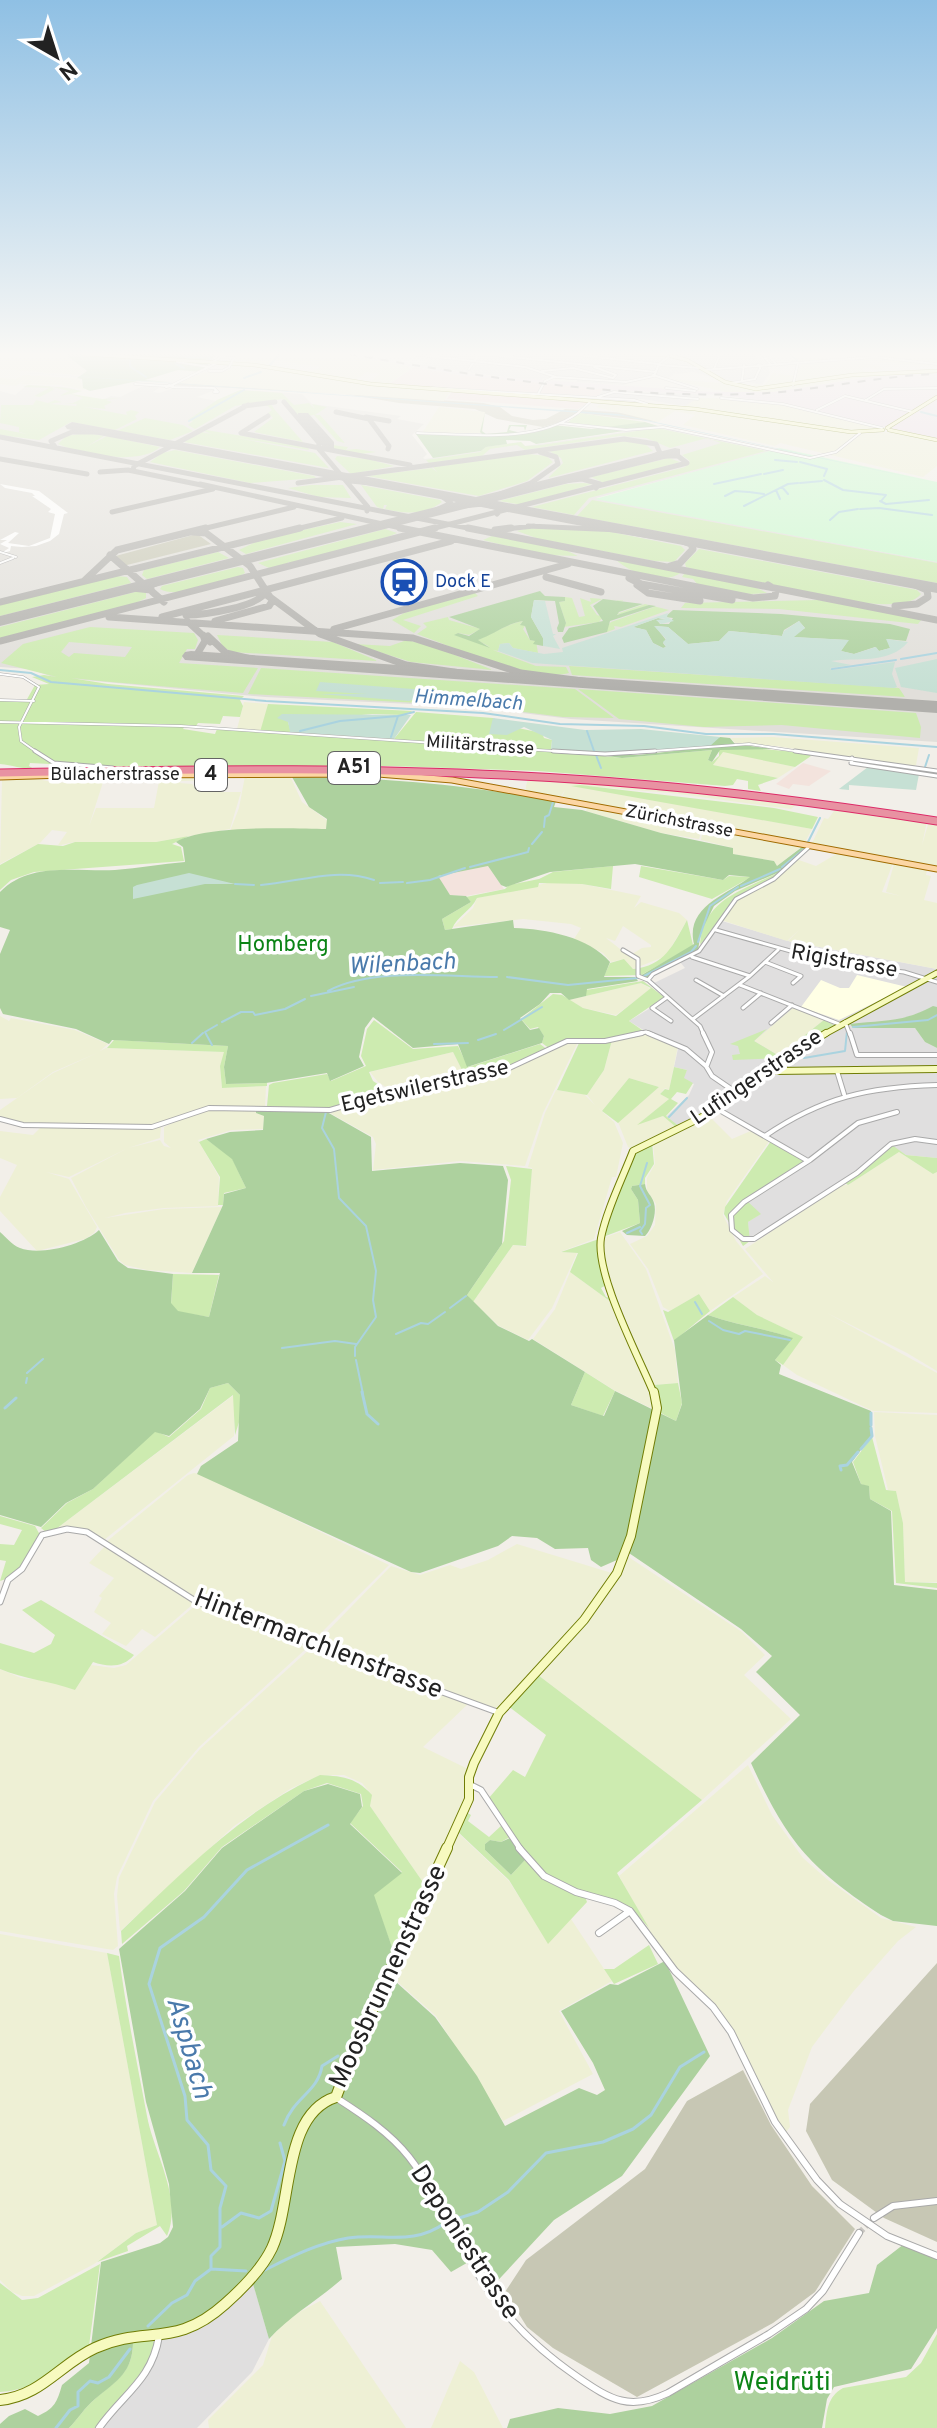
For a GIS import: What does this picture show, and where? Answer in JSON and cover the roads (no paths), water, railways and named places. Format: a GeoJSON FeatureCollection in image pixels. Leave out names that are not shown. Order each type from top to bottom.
{"type":"FeatureCollection","features":[{"type":"Feature","properties":{"kind":"highway","name":"A51"},"geometry":{"type":"LineString","coordinates":[[0,774],[139,769],[479,770],[720,788],[758,787],[772,794],[937,820]]}},
{"type":"Feature","properties":{"kind":"highway","name":"A51"},"geometry":{"type":"LineString","coordinates":[[0,774],[378,770],[547,775],[733,791],[937,820]]}},
{"type":"Feature","properties":{"kind":"main road","name":"Bülacherstrasse"},"geometry":{"type":"LineString","coordinates":[[0,774],[378,774],[422,777]]}},
{"type":"Feature","properties":{"kind":"main road","name":"Zürichstrasse"},"geometry":{"type":"LineString","coordinates":[[422,777],[462,781],[937,869]]}},
{"type":"Feature","properties":{"kind":"street"},"geometry":{"type":"LineString","coordinates":[[0,552],[16,557],[0,563]]}},
{"type":"Feature","properties":{"kind":"street"},"geometry":{"type":"LineString","coordinates":[[0,674],[18,675],[36,683],[39,690],[18,733],[21,741],[45,760],[61,765],[139,769]]}},
{"type":"Feature","properties":{"kind":"street"},"geometry":{"type":"LineString","coordinates":[[0,700],[34,701]]}},
{"type":"Feature","properties":{"kind":"street","name":"Militärstrasse"},"geometry":{"type":"LineString","coordinates":[[0,722],[181,726],[605,754],[749,744],[852,758],[851,763],[937,774]]}},
{"type":"Feature","properties":{"kind":"street"},"geometry":{"type":"LineString","coordinates":[[644,979],[690,957],[716,930],[736,899],[774,879],[810,846]]}},
{"type":"Feature","properties":{"kind":"street","name":"Rigistrasse"},"geometry":{"type":"LineString","coordinates":[[716,930],[778,950],[840,965],[895,970],[937,982]]}},
{"type":"Feature","properties":{"kind":"street"},"geometry":{"type":"LineString","coordinates":[[623,950],[638,959],[644,979],[693,1019],[711,1047],[713,1057],[706,1066]]}},
{"type":"Feature","properties":{"kind":"street"},"geometry":{"type":"LineString","coordinates":[[693,1019],[740,985],[778,950]]}},
{"type":"Feature","properties":{"kind":"street"},"geometry":{"type":"LineString","coordinates":[[690,957],[750,976]]}},
{"type":"Feature","properties":{"kind":"street"},"geometry":{"type":"LineString","coordinates":[[765,962],[801,976],[793,983]]}},
{"type":"Feature","properties":{"kind":"street","name":"Lufingerstrasse"},"geometry":{"type":"LineString","coordinates":[[641,1484],[657,1408],[655,1395],[602,1261],[601,1238],[633,1151],[696,1120],[724,1095],[742,1089],[753,1077],[774,1071],[775,1066],[842,1022],[937,973]]}},
{"type":"Feature","properties":{"kind":"street"},"geometry":{"type":"LineString","coordinates":[[696,980],[724,996]]}},
{"type":"Feature","properties":{"kind":"street"},"geometry":{"type":"LineString","coordinates":[[740,985],[842,1022],[849,1027],[852,1050],[857,1055],[937,1055]]}},
{"type":"Feature","properties":{"kind":"street"},"geometry":{"type":"LineString","coordinates":[[743,1008],[761,993]]}},
{"type":"Feature","properties":{"kind":"street"},"geometry":{"type":"LineString","coordinates":[[666,998],[652,1008],[671,1021]]}},
{"type":"Feature","properties":{"kind":"street"},"geometry":{"type":"LineString","coordinates":[[771,1023],[792,1005]]}},
{"type":"Feature","properties":{"kind":"street","name":"Egetswilerstrasse"},"geometry":{"type":"LineString","coordinates":[[0,1119],[23,1125],[140,1128],[163,1126],[209,1108],[330,1110],[392,1092],[507,1069],[567,1041],[605,1041],[646,1032],[682,1047],[706,1066],[712,1076],[734,1091]]}},
{"type":"Feature","properties":{"kind":"street"},"geometry":{"type":"LineString","coordinates":[[774,1071],[937,1069]]}},
{"type":"Feature","properties":{"kind":"street"},"geometry":{"type":"LineString","coordinates":[[837,1071],[844,1094]]}},
{"type":"Feature","properties":{"kind":"street"},"geometry":{"type":"LineString","coordinates":[[765,1136],[818,1102],[844,1094],[882,1086],[937,1085]]}},
{"type":"Feature","properties":{"kind":"street"},"geometry":{"type":"LineString","coordinates":[[714,1107],[808,1161]]}},
{"type":"Feature","properties":{"kind":"street"},"geometry":{"type":"LineString","coordinates":[[897,1112],[858,1123],[734,1210],[730,1224],[736,1235],[754,1239],[857,1173],[891,1144],[915,1139],[937,1142]]}},
{"type":"Feature","properties":{"kind":"street","name":"Moosbrunnenstrasse"},"geometry":{"type":"LineString","coordinates":[[0,2400],[19,2399],[40,2388],[88,2352],[113,2341],[188,2330],[206,2319],[262,2264],[280,2223],[303,2126],[311,2112],[323,2101],[336,2097],[355,2047],[469,1799],[469,1777],[474,1763],[499,1713],[608,1590],[626,1554],[641,1484]]}},
{"type":"Feature","properties":{"kind":"street","name":"Hintermarchlenstrasse"},"geometry":{"type":"LineString","coordinates":[[0,1602],[8,1580],[22,1569],[42,1535],[77,1529],[87,1532],[197,1602],[499,1713]]}},
{"type":"Feature","properties":{"kind":"street"},"geometry":{"type":"LineString","coordinates":[[0,1582],[8,1580]]}},
{"type":"Feature","properties":{"kind":"street"},"geometry":{"type":"LineString","coordinates":[[471,1785],[481,1790],[529,1862],[544,1876],[576,1892],[630,1911],[675,1971],[713,2007],[731,2032],[775,2122],[817,2180],[867,2226],[937,2256]]}},
{"type":"Feature","properties":{"kind":"street"},"geometry":{"type":"LineString","coordinates":[[599,1933],[630,1911]]}},
{"type":"Feature","properties":{"kind":"street","name":"Deponiestrasse"},"geometry":{"type":"LineString","coordinates":[[336,2097],[377,2125],[407,2155],[489,2290],[515,2324],[558,2363],[606,2395],[626,2403],[643,2403],[795,2317],[827,2287],[848,2245],[859,2233]]}},
{"type":"Feature","properties":{"kind":"street"},"geometry":{"type":"LineString","coordinates":[[874,2218],[893,2206],[937,2201]]}},
{"type":"Feature","properties":{"kind":"street"},"geometry":{"type":"LineString","coordinates":[[99,2428],[148,2375],[157,2356],[159,2336]]}},
{"type":"Feature","properties":{"kind":"waterway"},"geometry":{"type":"LineString","coordinates":[[820,467],[827,469],[824,476]]}},
{"type":"Feature","properties":{"kind":"waterway"},"geometry":{"type":"LineString","coordinates":[[764,474],[783,470]]}},
{"type":"Feature","properties":{"kind":"waterway"},"geometry":{"type":"LineString","coordinates":[[743,478],[761,474]]}},
{"type":"Feature","properties":{"kind":"waterway"},"geometry":{"type":"LineString","coordinates":[[714,484],[742,478]]}},
{"type":"Feature","properties":{"kind":"waterway"},"geometry":{"type":"LineString","coordinates":[[824,480],[843,490],[886,495],[882,500]]}},
{"type":"Feature","properties":{"kind":"waterway"},"geometry":{"type":"LineString","coordinates":[[800,483],[822,481]]}},
{"type":"Feature","properties":{"kind":"waterway"},"geometry":{"type":"LineString","coordinates":[[782,487],[798,483]]}},
{"type":"Feature","properties":{"kind":"waterway"},"geometry":{"type":"LineString","coordinates":[[776,490],[782,487]]}},
{"type":"Feature","properties":{"kind":"waterway"},"geometry":{"type":"LineString","coordinates":[[782,487],[788,494]]}},
{"type":"Feature","properties":{"kind":"waterway"},"geometry":{"type":"LineString","coordinates":[[744,506],[776,490]]}},
{"type":"Feature","properties":{"kind":"waterway"},"geometry":{"type":"LineString","coordinates":[[776,490],[780,499]]}},
{"type":"Feature","properties":{"kind":"waterway"},"geometry":{"type":"LineString","coordinates":[[725,496],[735,491],[748,492]]}},
{"type":"Feature","properties":{"kind":"waterway"},"geometry":{"type":"LineString","coordinates":[[749,492],[764,494]]}},
{"type":"Feature","properties":{"kind":"waterway"},"geometry":{"type":"LineString","coordinates":[[880,501],[886,504],[929,500]]}},
{"type":"Feature","properties":{"kind":"waterway"},"geometry":{"type":"LineString","coordinates":[[860,509],[879,508],[932,515]]}},
{"type":"Feature","properties":{"kind":"waterway"},"geometry":{"type":"LineString","coordinates":[[830,520],[839,512],[858,509]]}},
{"type":"Feature","properties":{"kind":"waterway"},"geometry":{"type":"LineString","coordinates":[[901,659],[937,653]]}},
{"type":"Feature","properties":{"kind":"waterway"},"geometry":{"type":"LineString","coordinates":[[832,669],[896,660]]}},
{"type":"Feature","properties":{"kind":"waterway","name":"Himmelbach"},"geometry":{"type":"LineString","coordinates":[[0,670],[31,673],[51,682],[266,701],[483,713],[560,724],[644,726],[706,734],[774,734],[937,747]]}},
{"type":"Feature","properties":{"kind":"waterway"},"geometry":{"type":"LineString","coordinates":[[398,716],[414,712]]}},
{"type":"Feature","properties":{"kind":"waterway"},"geometry":{"type":"LineString","coordinates":[[300,731],[340,721],[398,716]]}},
{"type":"Feature","properties":{"kind":"waterway"},"geometry":{"type":"LineString","coordinates":[[391,737],[398,716]]}},
{"type":"Feature","properties":{"kind":"waterway"},"geometry":{"type":"LineString","coordinates":[[587,731],[594,751]]}},
{"type":"Feature","properties":{"kind":"waterway"},"geometry":{"type":"LineString","coordinates":[[596,755],[601,768]]}},
{"type":"Feature","properties":{"kind":"waterway"},"geometry":{"type":"LineString","coordinates":[[925,767],[929,755]]}},
{"type":"Feature","properties":{"kind":"waterway"},"geometry":{"type":"LineString","coordinates":[[544,827],[545,817],[549,815],[553,802]]}},
{"type":"Feature","properties":{"kind":"waterway","name":"Wilenbach"},"geometry":{"type":"LineString","coordinates":[[808,842],[820,818]]}},
{"type":"Feature","properties":{"kind":"waterway"},"geometry":{"type":"LineString","coordinates":[[532,844],[542,832]]}},
{"type":"Feature","properties":{"kind":"waterway"},"geometry":{"type":"LineString","coordinates":[[470,867],[528,852],[529,848]]}},
{"type":"Feature","properties":{"kind":"waterway","name":"Wilenbach"},"geometry":{"type":"LineString","coordinates":[[782,867],[803,850]]}},
{"type":"Feature","properties":{"kind":"waterway"},"geometry":{"type":"LineString","coordinates":[[407,883],[430,880],[465,868]]}},
{"type":"Feature","properties":{"kind":"waterway","name":"Wilenbach"},"geometry":{"type":"LineString","coordinates":[[741,886],[780,869]]}},
{"type":"Feature","properties":{"kind":"waterway"},"geometry":{"type":"LineString","coordinates":[[261,885],[332,875],[374,880]]}},
{"type":"Feature","properties":{"kind":"waterway"},"geometry":{"type":"LineString","coordinates":[[380,883],[403,882]]}},
{"type":"Feature","properties":{"kind":"waterway"},"geometry":{"type":"LineString","coordinates":[[235,884],[254,885]]}},
{"type":"Feature","properties":{"kind":"waterway","name":"Wilenbach"},"geometry":{"type":"LineString","coordinates":[[698,942],[710,906],[738,887]]}},
{"type":"Feature","properties":{"kind":"waterway","name":"Wilenbach"},"geometry":{"type":"LineString","coordinates":[[644,976],[691,952],[696,946]]}},
{"type":"Feature","properties":{"kind":"waterway","name":"Wilenbach"},"geometry":{"type":"LineString","coordinates":[[328,991],[346,984],[388,976],[497,977]]}},
{"type":"Feature","properties":{"kind":"waterway","name":"Wilenbach"},"geometry":{"type":"LineString","coordinates":[[507,977],[568,985],[638,978]]}},
{"type":"Feature","properties":{"kind":"waterway","name":"Wilenbach"},"geometry":{"type":"LineString","coordinates":[[311,996],[354,987]]}},
{"type":"Feature","properties":{"kind":"waterway","name":"Wilenbach"},"geometry":{"type":"LineString","coordinates":[[222,1022],[241,1012],[253,1012],[255,1015],[285,1009],[305,999]]}},
{"type":"Feature","properties":{"kind":"waterway"},"geometry":{"type":"LineString","coordinates":[[504,1030],[542,1007]]}},
{"type":"Feature","properties":{"kind":"waterway"},"geometry":{"type":"LineString","coordinates":[[853,1027],[928,1020],[937,1015]]}},
{"type":"Feature","properties":{"kind":"waterway","name":"Wilenbach"},"geometry":{"type":"LineString","coordinates":[[212,1045],[205,1032],[217,1025]]}},
{"type":"Feature","properties":{"kind":"waterway"},"geometry":{"type":"LineString","coordinates":[[804,1058],[845,1051],[847,1031]]}},
{"type":"Feature","properties":{"kind":"waterway","name":"Wilenbach"},"geometry":{"type":"LineString","coordinates":[[192,1043],[203,1033]]}},
{"type":"Feature","properties":{"kind":"waterway"},"geometry":{"type":"LineString","coordinates":[[478,1040],[496,1034]]}},
{"type":"Feature","properties":{"kind":"waterway"},"geometry":{"type":"LineString","coordinates":[[434,1044],[468,1043]]}},
{"type":"Feature","properties":{"kind":"waterway"},"geometry":{"type":"LineString","coordinates":[[669,1117],[687,1098]]}},
{"type":"Feature","properties":{"kind":"waterway"},"geometry":{"type":"LineString","coordinates":[[326,1112],[322,1128],[334,1149],[339,1198],[366,1226],[376,1271],[373,1300],[376,1317],[355,1347],[355,1356]]}},
{"type":"Feature","properties":{"kind":"waterway"},"geometry":{"type":"LineString","coordinates":[[642,1234],[640,1231],[645,1224],[646,1208],[650,1205],[640,1186],[647,1163]]}},
{"type":"Feature","properties":{"kind":"waterway"},"geometry":{"type":"LineString","coordinates":[[627,1233],[640,1227]]}},
{"type":"Feature","properties":{"kind":"waterway"},"geometry":{"type":"LineString","coordinates":[[450,1308],[466,1296]]}},
{"type":"Feature","properties":{"kind":"waterway"},"geometry":{"type":"LineString","coordinates":[[695,1302],[702,1314]]}},
{"type":"Feature","properties":{"kind":"waterway"},"geometry":{"type":"LineString","coordinates":[[396,1334],[421,1323],[428,1324],[445,1312]]}},
{"type":"Feature","properties":{"kind":"waterway"},"geometry":{"type":"LineString","coordinates":[[709,1321],[723,1330],[739,1334],[745,1331],[790,1340]]}},
{"type":"Feature","properties":{"kind":"waterway"},"geometry":{"type":"LineString","coordinates":[[282,1348],[335,1341],[356,1344]]}},
{"type":"Feature","properties":{"kind":"waterway"},"geometry":{"type":"LineString","coordinates":[[27,1373],[43,1359]]}},
{"type":"Feature","properties":{"kind":"waterway"},"geometry":{"type":"LineString","coordinates":[[356,1360],[363,1394]]}},
{"type":"Feature","properties":{"kind":"waterway"},"geometry":{"type":"LineString","coordinates":[[26,1383],[27,1378]]}},
{"type":"Feature","properties":{"kind":"waterway"},"geometry":{"type":"LineString","coordinates":[[362,1392],[367,1414],[378,1424]]}},
{"type":"Feature","properties":{"kind":"waterway"},"geometry":{"type":"LineString","coordinates":[[5,1408],[16,1398]]}},
{"type":"Feature","properties":{"kind":"waterway"},"geometry":{"type":"LineString","coordinates":[[871,1413],[871,1425]]}},
{"type":"Feature","properties":{"kind":"waterway"},"geometry":{"type":"LineString","coordinates":[[861,1449],[872,1436],[871,1428]]}},
{"type":"Feature","properties":{"kind":"waterway"},"geometry":{"type":"LineString","coordinates":[[841,1470],[840,1466],[847,1465],[858,1452]]}},
{"type":"Feature","properties":{"kind":"waterway","name":"Aspbach"},"geometry":{"type":"LineString","coordinates":[[211,2269],[211,2256],[220,2247],[220,2208],[226,2186],[211,2170],[208,2145],[187,2120],[185,2096],[149,1984],[160,1948],[204,1917],[247,1870],[328,1825]]}},
{"type":"Feature","properties":{"kind":"waterway"},"geometry":{"type":"LineString","coordinates":[[348,2043],[354,2038]]}},
{"type":"Feature","properties":{"kind":"waterway"},"geometry":{"type":"LineString","coordinates":[[453,2220],[478,2212],[508,2192],[546,2153],[603,2142],[633,2129],[651,2115],[680,2067],[704,2052]]}},
{"type":"Feature","properties":{"kind":"waterway"},"geometry":{"type":"LineString","coordinates":[[284,2125],[288,2115],[316,2082],[322,2066],[338,2056]]}},
{"type":"Feature","properties":{"kind":"waterway"},"geometry":{"type":"LineString","coordinates":[[222,2227],[241,2213],[259,2218],[271,2211],[285,2161],[280,2143]]}},
{"type":"Feature","properties":{"kind":"waterway"},"geometry":{"type":"LineString","coordinates":[[265,2270],[337,2240],[410,2237],[445,2223]]}},
{"type":"Feature","properties":{"kind":"waterway","name":"Aspbach"},"geometry":{"type":"LineString","coordinates":[[148,2326],[172,2303],[187,2295],[195,2281],[211,2269]]}},
{"type":"Feature","properties":{"kind":"waterway"},"geometry":{"type":"LineString","coordinates":[[211,2269],[246,2271]]}},
{"type":"Feature","properties":{"kind":"waterway","name":"Aspbach"},"geometry":{"type":"LineString","coordinates":[[56,2428],[70,2410],[78,2406],[78,2392],[90,2381],[98,2383],[109,2377],[130,2349]]}},
{"type":"Feature","properties":{"kind":"tunnel"},"geometry":{"type":"LineString","coordinates":[[859,2233],[874,2218]]}},
{"type":"Feature","properties":{"kind":"place","name":"Dock E"},"geometry":{"type":"Point","coordinates":[404,582]}},
{"type":"Feature","properties":{"kind":"park label","name":"Homberg"},"geometry":{"type":"Point","coordinates":[283,945]}},
{"type":"Feature","properties":{"kind":"park label","name":"Weidrüti"},"geometry":{"type":"Point","coordinates":[782,2383]}}]}
